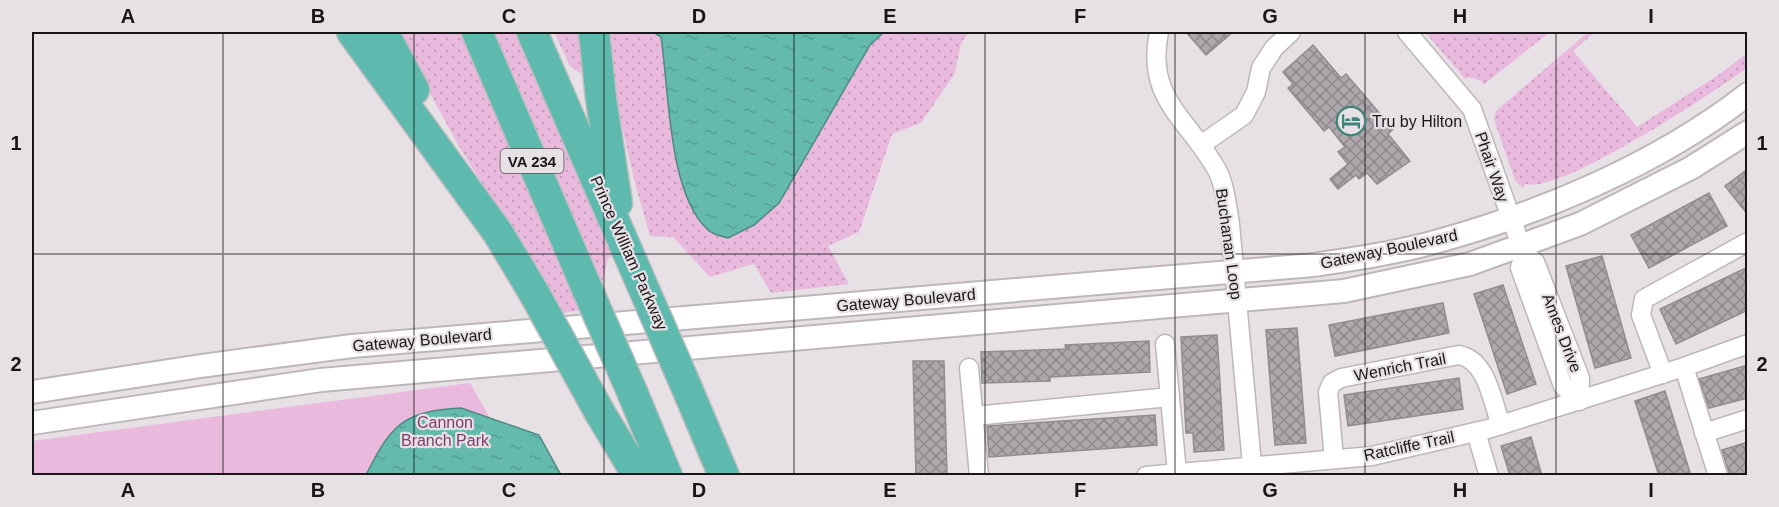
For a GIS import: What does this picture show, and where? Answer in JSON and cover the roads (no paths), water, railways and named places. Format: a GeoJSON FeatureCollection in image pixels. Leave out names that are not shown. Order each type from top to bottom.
{"type":"FeatureCollection","features":[{"type":"Feature","properties":{"kind":"highway"},"geometry":{"type":"LineString","coordinates":[[352,32],[498,233]]}},
{"type":"Feature","properties":{"kind":"highway"},"geometry":{"type":"LineString","coordinates":[[384,32],[406,77],[534,293],[600,413],[638,476]]}},
{"type":"Feature","properties":{"kind":"highway","name":"VA 234"},"geometry":{"type":"LineString","coordinates":[[477,32],[667,476]]}},
{"type":"Feature","properties":{"kind":"highway","name":"Prince William Parkway"},"geometry":{"type":"LineString","coordinates":[[532,32],[724,476]]}},
{"type":"Feature","properties":{"kind":"highway"},"geometry":{"type":"LineString","coordinates":[[594,32],[601,99],[626,248]]}},
{"type":"Feature","properties":{"kind":"street","name":"Buchanan Loop"},"geometry":{"type":"LineString","coordinates":[[1159,32],[1154,53],[1166,102],[1202,145],[1218,172],[1224,194],[1238,302],[1252,471]]}},
{"type":"Feature","properties":{"kind":"street"},"geometry":{"type":"LineString","coordinates":[[1202,145],[1244,115],[1256,92],[1261,68],[1274,48],[1291,32]]}},
{"type":"Feature","properties":{"kind":"street","name":"Phair Way"},"geometry":{"type":"LineString","coordinates":[[1407,32],[1472,109],[1509,218]]}},
{"type":"Feature","properties":{"kind":"street","name":"Gateway Boulevard"},"geometry":{"type":"LineString","coordinates":[[32,392],[352,346],[1313,265],[1377,255],[1434,242],[1565,197],[1623,170],[1693,131],[1748,94]]}},
{"type":"Feature","properties":{"kind":"street","name":"Gateway Boulevard"},"geometry":{"type":"LineString","coordinates":[[33,415],[321,380],[1344,291],[1408,279],[1523,250],[1691,168],[1748,132]]}},
{"type":"Feature","properties":{"kind":"street"},"geometry":{"type":"LineString","coordinates":[[1509,218],[1523,250]]}},
{"type":"Feature","properties":{"kind":"street"},"geometry":{"type":"LineString","coordinates":[[1663,374],[1641,315],[1644,299],[1748,242]]}},
{"type":"Feature","properties":{"kind":"street","name":"Ames Drive"},"geometry":{"type":"LineString","coordinates":[[1523,250],[1520,268],[1563,386],[1578,401]]}},
{"type":"Feature","properties":{"kind":"street"},"geometry":{"type":"LineString","coordinates":[[1165,344],[1177,473]]}},
{"type":"Feature","properties":{"kind":"street","name":"Ratcliffe Trail"},"geometry":{"type":"LineString","coordinates":[[1146,476],[1252,471],[1372,456],[1501,425],[1663,374],[1748,344]]}},
{"type":"Feature","properties":{"kind":"street","name":"Wenrich Trail"},"geometry":{"type":"LineString","coordinates":[[1334,459],[1328,392],[1332,383],[1341,378],[1459,355],[1471,357],[1480,369],[1501,425]]}},
{"type":"Feature","properties":{"kind":"street"},"geometry":{"type":"LineString","coordinates":[[1684,367],[1718,476]]}},
{"type":"Feature","properties":{"kind":"street"},"geometry":{"type":"LineString","coordinates":[[969,369],[979,476]]}},
{"type":"Feature","properties":{"kind":"street"},"geometry":{"type":"LineString","coordinates":[[974,416],[1170,397]]}},
{"type":"Feature","properties":{"kind":"street"},"geometry":{"type":"LineString","coordinates":[[1704,433],[1748,419]]}},
{"type":"Feature","properties":{"kind":"street"},"geometry":{"type":"LineString","coordinates":[[1476,432],[1489,476]]}},
{"type":"Feature","properties":{"kind":"water"},"geometry":{"type":"Polygon","coordinates":[[[653,32],[884,32],[870,45],[779,203],[754,225],[728,238],[714,234],[707,229],[694,212],[684,191],[672,139],[661,37],[653,32]]]}},
{"type":"Feature","properties":{"kind":"water"},"geometry":{"type":"Polygon","coordinates":[[[461,408],[539,435],[561,475],[366,475],[383,444],[401,424],[425,413],[461,408]]]}},
{"type":"Feature","properties":{"kind":"place","name":"Tru by Hilton"},"geometry":{"type":"Point","coordinates":[1351,121]}},
{"type":"Feature","properties":{"kind":"park label","name":"Cannon Branch Park"},"geometry":{"type":"Point","coordinates":[445,431]}}]}
